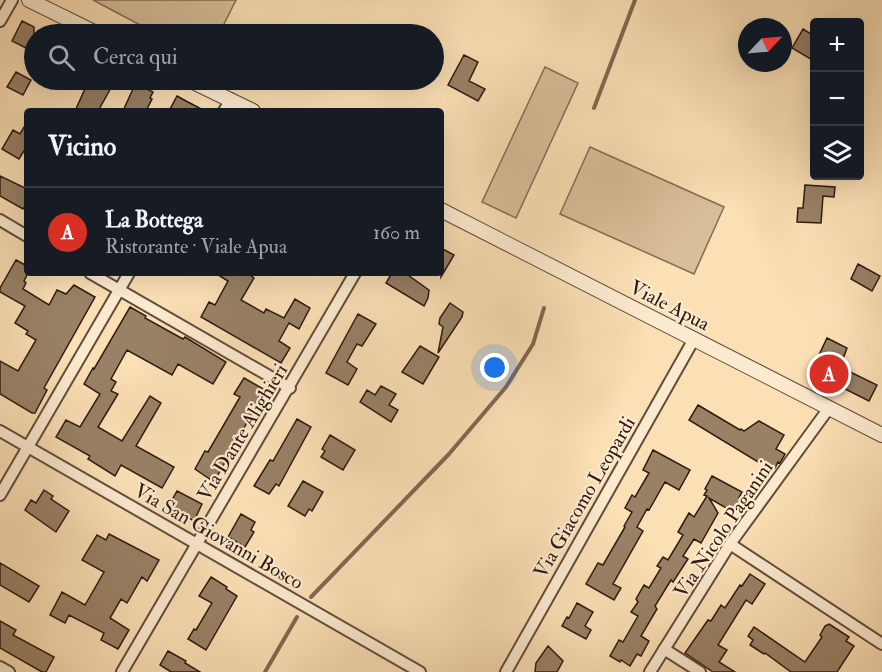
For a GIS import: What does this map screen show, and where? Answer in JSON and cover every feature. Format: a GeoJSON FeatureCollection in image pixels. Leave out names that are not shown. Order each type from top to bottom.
{"type":"FeatureCollection","features":[{"type":"Feature","properties":{"kind":"street"},"geometry":{"type":"LineString","coordinates":[[0,21],[12,0]]}},
{"type":"Feature","properties":{"kind":"street"},"geometry":{"type":"LineString","coordinates":[[29,0],[78,24]]}},
{"type":"Feature","properties":{"kind":"street"},"geometry":{"type":"LineString","coordinates":[[204,90],[227,105]]}},
{"type":"Feature","properties":{"kind":"street","name":"Viale Apua"},"geometry":{"type":"LineString","coordinates":[[444,212],[882,435]]}},
{"type":"Feature","properties":{"kind":"street"},"geometry":{"type":"LineString","coordinates":[[0,220],[24,234]]}},
{"type":"Feature","properties":{"kind":"street"},"geometry":{"type":"LineString","coordinates":[[95,276],[290,388]]}},
{"type":"Feature","properties":{"kind":"street"},"geometry":{"type":"LineString","coordinates":[[0,495],[127,276]]}},
{"type":"Feature","properties":{"kind":"street","name":"Via Dante Alighieri"},"geometry":{"type":"LineString","coordinates":[[122,672],[290,388],[353,276]]}},
{"type":"Feature","properties":{"kind":"street","name":"Via Giacomo Leopardi"},"geometry":{"type":"LineString","coordinates":[[506,672],[694,339]]}},
{"type":"Feature","properties":{"kind":"street","name":"Via Nicolo Paganini"},"geometry":{"type":"LineString","coordinates":[[650,672],[730,544],[830,408]]}},
{"type":"Feature","properties":{"kind":"street","name":"Via San Giovanni Bosco"},"geometry":{"type":"LineString","coordinates":[[0,431],[420,672]]}},
{"type":"Feature","properties":{"kind":"street"},"geometry":{"type":"LineString","coordinates":[[730,544],[882,644]]}},
{"type":"Feature","properties":{"kind":"street"},"geometry":{"type":"LineString","coordinates":[[664,649],[699,672]]}},
{"type":"Feature","properties":{"kind":"street"},"geometry":{"type":"LineString","coordinates":[[0,667],[9,672]]}},
{"type":"Feature","properties":{"kind":"shaded area"},"geometry":{"type":"Polygon","coordinates":[[[93,0],[236,0],[224,24],[138,24],[93,0]]]}},
{"type":"Feature","properties":{"kind":"shaded area"},"geometry":{"type":"Polygon","coordinates":[[[545,67],[578,83],[516,218],[482,202],[545,67]]]}},
{"type":"Feature","properties":{"kind":"shaded area"},"geometry":{"type":"Polygon","coordinates":[[[590,147],[724,207],[694,274],[560,214],[590,147]]]}},
{"type":"Feature","properties":{"kind":"building"},"geometry":{"type":"Polygon","coordinates":[[[22,21],[28,24],[24,24],[24,47],[12,41],[22,21]]]}},
{"type":"Feature","properties":{"kind":"building"},"geometry":{"type":"Polygon","coordinates":[[[803,29],[810,33],[810,59],[792,48],[803,29]]]}},
{"type":"Feature","properties":{"kind":"building"},"geometry":{"type":"Polygon","coordinates":[[[464,55],[478,62],[469,81],[485,89],[478,101],[448,85],[464,55]]]}},
{"type":"Feature","properties":{"kind":"building"},"geometry":{"type":"Polygon","coordinates":[[[16,72],[24,76],[26,90],[23,95],[7,87],[16,72]]]}},
{"type":"Feature","properties":{"kind":"building"},"geometry":{"type":"Polygon","coordinates":[[[84,90],[110,90],[100,108],[76,108],[84,90]]]}},
{"type":"Feature","properties":{"kind":"building"},"geometry":{"type":"Polygon","coordinates":[[[132,90],[153,92],[148,108],[124,108],[132,90]]]}},
{"type":"Feature","properties":{"kind":"building"},"geometry":{"type":"Polygon","coordinates":[[[177,96],[199,108],[171,108],[177,96]]]}},
{"type":"Feature","properties":{"kind":"building"},"geometry":{"type":"Polygon","coordinates":[[[24,127],[24,151],[19,159],[2,149],[13,130],[20,134],[24,127]]]}},
{"type":"Feature","properties":{"kind":"building"},"geometry":{"type":"Polygon","coordinates":[[[0,176],[24,188],[24,208],[23,209],[0,196],[0,176]]]}},
{"type":"Feature","properties":{"kind":"building"},"geometry":{"type":"Polygon","coordinates":[[[805,185],[835,187],[834,197],[823,196],[821,223],[797,222],[798,208],[803,208],[805,185]]]}},
{"type":"Feature","properties":{"kind":"building"},"geometry":{"type":"Polygon","coordinates":[[[444,250],[454,255],[444,272],[444,250]]]}},
{"type":"Feature","properties":{"kind":"building"},"geometry":{"type":"Polygon","coordinates":[[[16,260],[24,264],[24,276],[26,276],[23,289],[49,305],[57,290],[66,294],[74,285],[95,297],[44,388],[47,390],[35,413],[0,394],[0,361],[18,371],[36,340],[26,334],[28,331],[15,323],[25,306],[0,292],[16,260]]]}},
{"type":"Feature","properties":{"kind":"building"},"geometry":{"type":"Polygon","coordinates":[[[858,264],[880,276],[872,291],[851,279],[858,264]]]}},
{"type":"Feature","properties":{"kind":"building"},"geometry":{"type":"Polygon","coordinates":[[[220,276],[251,276],[254,278],[241,300],[264,313],[266,309],[284,318],[295,299],[310,308],[299,329],[289,323],[279,341],[290,348],[281,363],[201,317],[209,302],[215,305],[228,281],[220,276]]]}},
{"type":"Feature","properties":{"kind":"building"},"geometry":{"type":"Polygon","coordinates":[[[390,276],[409,276],[429,290],[428,298],[424,306],[386,283],[390,276]]]}},
{"type":"Feature","properties":{"kind":"building"},"geometry":{"type":"Polygon","coordinates":[[[450,303],[463,312],[462,317],[438,353],[443,327],[439,324],[440,318],[450,303]]]}},
{"type":"Feature","properties":{"kind":"building"},"geometry":{"type":"Polygon","coordinates":[[[130,307],[146,316],[145,318],[183,339],[185,337],[226,362],[213,384],[178,364],[172,375],[127,350],[111,379],[116,382],[111,391],[118,394],[98,427],[122,441],[150,396],[161,403],[136,446],[174,467],[162,488],[121,465],[115,476],[88,459],[90,456],[56,437],[66,420],[80,427],[100,394],[84,384],[130,307]]]}},
{"type":"Feature","properties":{"kind":"building"},"geometry":{"type":"Polygon","coordinates":[[[358,314],[376,324],[362,346],[357,344],[347,362],[357,369],[348,385],[326,373],[358,314]]]}},
{"type":"Feature","properties":{"kind":"building"},"geometry":{"type":"Polygon","coordinates":[[[827,338],[847,348],[840,367],[877,385],[869,401],[811,372],[827,338]]]}},
{"type":"Feature","properties":{"kind":"building"},"geometry":{"type":"Polygon","coordinates":[[[420,346],[439,357],[423,384],[402,372],[420,346]]]}},
{"type":"Feature","properties":{"kind":"building"},"geometry":{"type":"Polygon","coordinates":[[[244,378],[265,390],[214,482],[195,469],[205,451],[208,452],[240,397],[234,394],[244,378]]]}},
{"type":"Feature","properties":{"kind":"building"},"geometry":{"type":"Polygon","coordinates":[[[381,386],[396,394],[389,405],[398,410],[391,422],[360,402],[367,390],[375,395],[381,386]]]}},
{"type":"Feature","properties":{"kind":"building"},"geometry":{"type":"Polygon","coordinates":[[[698,405],[740,430],[744,431],[759,421],[784,435],[776,449],[785,454],[780,463],[778,462],[775,468],[759,460],[758,462],[689,420],[698,405]]]}},
{"type":"Feature","properties":{"kind":"building"},"geometry":{"type":"Polygon","coordinates":[[[297,419],[311,427],[279,486],[276,484],[269,494],[254,486],[270,460],[273,461],[297,419]]]}},
{"type":"Feature","properties":{"kind":"building"},"geometry":{"type":"Polygon","coordinates":[[[330,435],[355,450],[343,470],[321,457],[325,451],[322,449],[330,435]]]}},
{"type":"Feature","properties":{"kind":"building"},"geometry":{"type":"Polygon","coordinates":[[[653,450],[690,470],[679,490],[665,482],[649,510],[647,509],[637,527],[643,531],[613,584],[621,588],[614,600],[586,584],[598,563],[603,565],[625,527],[632,512],[625,508],[632,495],[635,497],[649,473],[643,470],[653,450]]]}},
{"type":"Feature","properties":{"kind":"building"},"geometry":{"type":"Polygon","coordinates":[[[712,476],[742,492],[739,498],[743,500],[735,513],[709,498],[718,513],[701,543],[694,539],[683,556],[688,559],[673,582],[671,580],[655,606],[657,609],[641,636],[649,641],[641,656],[637,654],[630,666],[621,660],[620,662],[610,656],[619,640],[623,642],[638,616],[631,612],[638,602],[636,599],[644,585],[649,588],[661,568],[657,566],[663,557],[668,560],[683,535],[678,532],[689,513],[694,517],[707,496],[704,495],[707,490],[705,489],[712,476]]]}},
{"type":"Feature","properties":{"kind":"building"},"geometry":{"type":"Polygon","coordinates":[[[303,481],[323,492],[312,511],[309,509],[305,516],[288,506],[303,481]]]}},
{"type":"Feature","properties":{"kind":"building"},"geometry":{"type":"Polygon","coordinates":[[[44,490],[53,496],[51,499],[69,511],[56,532],[25,510],[31,500],[36,503],[44,490]]]}},
{"type":"Feature","properties":{"kind":"building"},"geometry":{"type":"Polygon","coordinates":[[[177,491],[202,504],[194,521],[168,507],[177,491]]]}},
{"type":"Feature","properties":{"kind":"building"},"geometry":{"type":"Polygon","coordinates":[[[241,514],[255,522],[251,530],[254,532],[245,547],[228,537],[241,514]]]}},
{"type":"Feature","properties":{"kind":"building"},"geometry":{"type":"Polygon","coordinates":[[[109,534],[159,560],[147,581],[142,577],[127,603],[121,599],[110,618],[129,630],[118,649],[101,640],[104,633],[69,615],[65,623],[50,615],[62,592],[85,605],[104,572],[82,560],[97,535],[106,540],[109,534]]]}},
{"type":"Feature","properties":{"kind":"building"},"geometry":{"type":"Polygon","coordinates":[[[0,563],[39,586],[29,602],[0,585],[0,563]]]}},
{"type":"Feature","properties":{"kind":"building"},"geometry":{"type":"Polygon","coordinates":[[[750,574],[765,584],[752,604],[746,600],[718,645],[727,650],[719,662],[735,672],[713,672],[685,653],[708,620],[711,621],[721,605],[725,608],[750,574]]]}},
{"type":"Feature","properties":{"kind":"building"},"geometry":{"type":"Polygon","coordinates":[[[211,577],[237,596],[206,650],[188,639],[212,603],[199,596],[211,577]]]}},
{"type":"Feature","properties":{"kind":"building"},"geometry":{"type":"Polygon","coordinates":[[[577,603],[593,612],[585,626],[591,630],[586,639],[562,626],[577,603]]]}},
{"type":"Feature","properties":{"kind":"building"},"geometry":{"type":"Polygon","coordinates":[[[0,621],[16,630],[13,635],[54,657],[46,672],[42,672],[0,648],[0,621]]]}},
{"type":"Feature","properties":{"kind":"building"},"geometry":{"type":"Polygon","coordinates":[[[829,624],[849,637],[846,641],[854,646],[837,672],[791,672],[750,645],[753,640],[748,636],[754,627],[805,662],[822,637],[820,635],[825,626],[829,624]]]}},
{"type":"Feature","properties":{"kind":"building"},"geometry":{"type":"Polygon","coordinates":[[[548,646],[563,661],[557,672],[535,672],[536,663],[548,646]]]}},
{"type":"Feature","properties":{"kind":"building"},"geometry":{"type":"Polygon","coordinates":[[[168,651],[200,672],[171,672],[160,665],[168,651]]]}},
{"type":"Feature","properties":{"kind":"waterway"},"geometry":{"type":"LineString","coordinates":[[594,108],[635,0]]}},
{"type":"Feature","properties":{"kind":"waterway"},"geometry":{"type":"LineString","coordinates":[[311,597],[449,454],[506,387],[533,344],[544,308]]}},
{"type":"Feature","properties":{"kind":"waterway"},"geometry":{"type":"LineString","coordinates":[[265,672],[297,617]]}},
{"type":"Feature","properties":{"kind":"place","name":"La Bottega"},"geometry":{"type":"Point","coordinates":[829,374]}}]}
